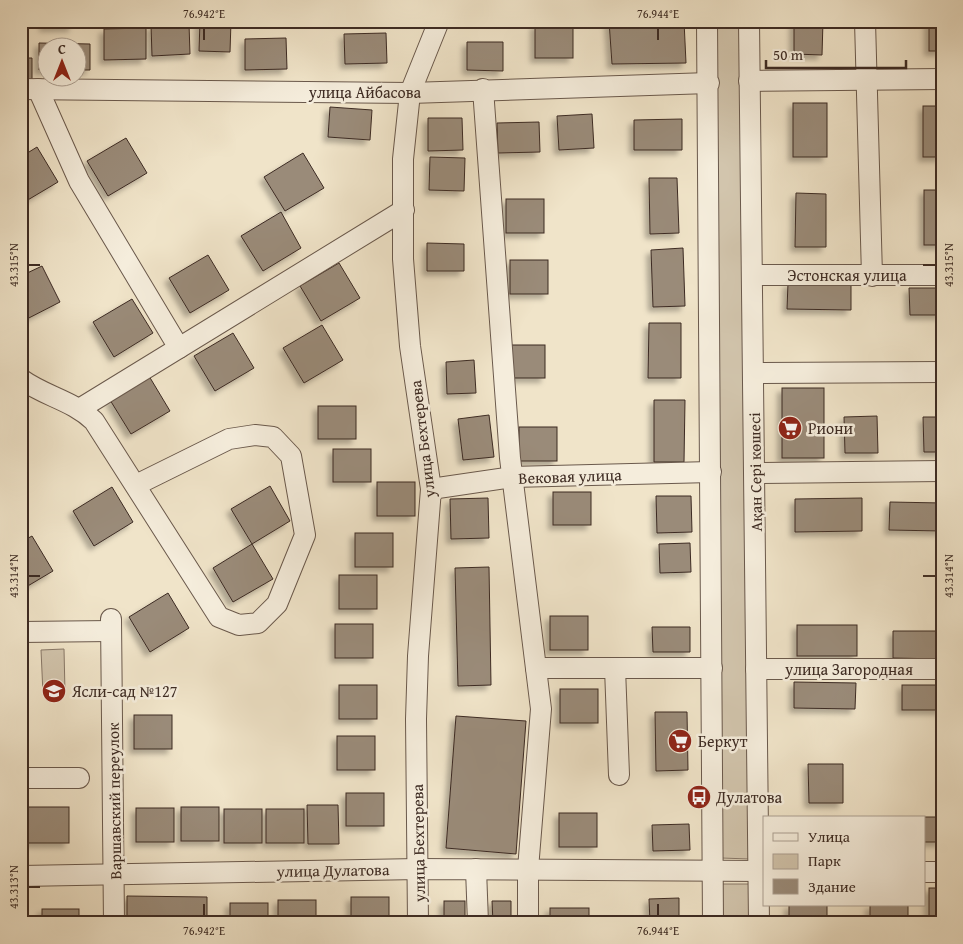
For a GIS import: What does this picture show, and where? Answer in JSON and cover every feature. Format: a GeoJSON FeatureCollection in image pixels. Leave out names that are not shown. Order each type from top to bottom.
{"type":"FeatureCollection","features":[{"type":"Feature","properties":{"kind":"street","name":"улица Бехтерева"},"geometry":{"type":"LineString","coordinates":[[418,923],[416,720],[418,656],[431,489],[410,346],[403,259],[403,159],[410,93],[439,21]]}},
{"type":"Feature","properties":{"kind":"street"},"geometry":{"type":"LineString","coordinates":[[707,21],[709,83],[714,923]]}},
{"type":"Feature","properties":{"kind":"street","name":"Ақан Сері көшесі"},"geometry":{"type":"LineString","coordinates":[[749,21],[756,669],[761,871],[759,923]]}},
{"type":"Feature","properties":{"kind":"street"},"geometry":{"type":"LineString","coordinates":[[865,21],[872,276]]}},
{"type":"Feature","properties":{"kind":"street"},"geometry":{"type":"LineString","coordinates":[[749,81],[942,79]]}},
{"type":"Feature","properties":{"kind":"street","name":"улица Айбасова"},"geometry":{"type":"LineString","coordinates":[[29,89],[410,93],[709,83]]}},
{"type":"Feature","properties":{"kind":"street"},"geometry":{"type":"LineString","coordinates":[[29,89],[79,181],[179,348]]}},
{"type":"Feature","properties":{"kind":"street"},"geometry":{"type":"LineString","coordinates":[[483,90],[512,477],[541,709],[528,869],[528,923]]}},
{"type":"Feature","properties":{"kind":"street"},"geometry":{"type":"LineString","coordinates":[[81,408],[404,210]]}},
{"type":"Feature","properties":{"kind":"street","name":"Эстонская улица"},"geometry":{"type":"LineString","coordinates":[[753,275],[942,275]]}},
{"type":"Feature","properties":{"kind":"street"},"geometry":{"type":"LineString","coordinates":[[754,373],[942,372]]}},
{"type":"Feature","properties":{"kind":"street"},"geometry":{"type":"LineString","coordinates":[[21,380],[34,388],[81,408],[94,421],[219,617],[239,625],[258,623],[277,604],[305,535],[291,456],[274,437],[255,435],[229,439],[136,485]]}},
{"type":"Feature","properties":{"kind":"street"},"geometry":{"type":"LineString","coordinates":[[755,473],[942,471]]}},
{"type":"Feature","properties":{"kind":"street","name":"Вековая улица"},"geometry":{"type":"LineString","coordinates":[[431,489],[512,477],[711,472]]}},
{"type":"Feature","properties":{"kind":"street","name":"Варшавский переулок"},"geometry":{"type":"LineString","coordinates":[[21,632],[111,625],[114,923]]}},
{"type":"Feature","properties":{"kind":"street"},"geometry":{"type":"LineString","coordinates":[[536,668],[712,668]]}},
{"type":"Feature","properties":{"kind":"street"},"geometry":{"type":"LineString","coordinates":[[615,668],[619,775]]}},
{"type":"Feature","properties":{"kind":"street","name":"улица Загородная"},"geometry":{"type":"LineString","coordinates":[[756,669],[942,669]]}},
{"type":"Feature","properties":{"kind":"street"},"geometry":{"type":"LineString","coordinates":[[21,778],[79,778]]}},
{"type":"Feature","properties":{"kind":"street","name":"улица Дулатова"},"geometry":{"type":"LineString","coordinates":[[21,876],[418,869],[761,871]]}},
{"type":"Feature","properties":{"kind":"street"},"geometry":{"type":"LineString","coordinates":[[476,869],[478,923]]}},
{"type":"Feature","properties":{"kind":"street"},"geometry":{"type":"LineString","coordinates":[[926,872],[942,872]]}},
{"type":"Feature","properties":{"kind":"green space"},"geometry":{"type":"Polygon","coordinates":[[[713,21],[743,21],[750,859],[721,858],[713,21]]]}},
{"type":"Feature","properties":{"kind":"green space"},"geometry":{"type":"Polygon","coordinates":[[[64,649],[65,693],[43,694],[41,650],[64,649]]]}},
{"type":"Feature","properties":{"kind":"green space"},"geometry":{"type":"Polygon","coordinates":[[[713,884],[758,884],[759,923],[714,923],[713,884]]]}},
{"type":"Feature","properties":{"kind":"building"},"geometry":{"type":"Polygon","coordinates":[[[44,21],[73,21],[73,27],[44,27],[44,21]]]}},
{"type":"Feature","properties":{"kind":"building"},"geometry":{"type":"Polygon","coordinates":[[[200,21],[231,21],[230,52],[199,51],[200,21]]]}},
{"type":"Feature","properties":{"kind":"building"},"geometry":{"type":"Polygon","coordinates":[[[609,21],[684,21],[686,63],[612,64],[609,21]]]}},
{"type":"Feature","properties":{"kind":"building"},"geometry":{"type":"Polygon","coordinates":[[[794,21],[823,21],[822,55],[794,54],[794,21]]]}},
{"type":"Feature","properties":{"kind":"building"},"geometry":{"type":"Polygon","coordinates":[[[929,21],[942,21],[942,51],[929,51],[929,21]]]}},
{"type":"Feature","properties":{"kind":"building"},"geometry":{"type":"Polygon","coordinates":[[[189,24],[190,54],[152,56],[151,25],[189,24]]]}},
{"type":"Feature","properties":{"kind":"building"},"geometry":{"type":"Polygon","coordinates":[[[535,24],[573,24],[573,58],[535,58],[535,24]]]}},
{"type":"Feature","properties":{"kind":"building"},"geometry":{"type":"Polygon","coordinates":[[[146,28],[146,59],[104,60],[104,29],[146,28]]]}},
{"type":"Feature","properties":{"kind":"building"},"geometry":{"type":"Polygon","coordinates":[[[386,33],[387,63],[345,64],[344,34],[386,33]]]}},
{"type":"Feature","properties":{"kind":"building"},"geometry":{"type":"Polygon","coordinates":[[[286,38],[287,69],[245,70],[245,39],[286,38]]]}},
{"type":"Feature","properties":{"kind":"building"},"geometry":{"type":"Polygon","coordinates":[[[467,42],[503,42],[503,71],[467,70],[467,42]]]}},
{"type":"Feature","properties":{"kind":"building"},"geometry":{"type":"Polygon","coordinates":[[[88,44],[90,44],[90,70],[88,70],[88,44]]]}},
{"type":"Feature","properties":{"kind":"building"},"geometry":{"type":"Polygon","coordinates":[[[21,58],[32,58],[32,80],[21,79],[21,58]]]}},
{"type":"Feature","properties":{"kind":"building"},"geometry":{"type":"Polygon","coordinates":[[[793,103],[827,103],[827,157],[793,157],[793,103]]]}},
{"type":"Feature","properties":{"kind":"building"},"geometry":{"type":"Polygon","coordinates":[[[923,106],[942,106],[942,157],[923,157],[923,106]]]}},
{"type":"Feature","properties":{"kind":"building"},"geometry":{"type":"Polygon","coordinates":[[[330,107],[372,110],[370,140],[328,137],[330,107]]]}},
{"type":"Feature","properties":{"kind":"building"},"geometry":{"type":"Polygon","coordinates":[[[592,114],[594,148],[559,150],[557,116],[592,114]]]}},
{"type":"Feature","properties":{"kind":"building"},"geometry":{"type":"Polygon","coordinates":[[[428,118],[462,118],[463,150],[428,151],[428,118]]]}},
{"type":"Feature","properties":{"kind":"building"},"geometry":{"type":"Polygon","coordinates":[[[682,119],[682,150],[634,150],[634,120],[682,119]]]}},
{"type":"Feature","properties":{"kind":"building"},"geometry":{"type":"Polygon","coordinates":[[[539,122],[540,152],[498,153],[497,123],[539,122]]]}},
{"type":"Feature","properties":{"kind":"building"},"geometry":{"type":"Polygon","coordinates":[[[126,138],[147,173],[108,196],[87,161],[126,138]]]}},
{"type":"Feature","properties":{"kind":"building"},"geometry":{"type":"Polygon","coordinates":[[[37,147],[58,182],[21,204],[21,157],[37,147]]]}},
{"type":"Feature","properties":{"kind":"building"},"geometry":{"type":"Polygon","coordinates":[[[303,153],[324,188],[285,211],[264,177],[303,153]]]}},
{"type":"Feature","properties":{"kind":"building"},"geometry":{"type":"Polygon","coordinates":[[[430,157],[465,158],[464,191],[429,190],[430,157]]]}},
{"type":"Feature","properties":{"kind":"building"},"geometry":{"type":"Polygon","coordinates":[[[649,178],[677,178],[679,233],[650,234],[649,178]]]}},
{"type":"Feature","properties":{"kind":"building"},"geometry":{"type":"Polygon","coordinates":[[[924,190],[942,190],[942,245],[924,245],[924,190]]]}},
{"type":"Feature","properties":{"kind":"building"},"geometry":{"type":"Polygon","coordinates":[[[796,193],[826,194],[826,247],[795,247],[796,193]]]}},
{"type":"Feature","properties":{"kind":"building"},"geometry":{"type":"Polygon","coordinates":[[[506,199],[544,199],[544,233],[506,233],[506,199]]]}},
{"type":"Feature","properties":{"kind":"building"},"geometry":{"type":"Polygon","coordinates":[[[281,212],[301,248],[263,271],[241,236],[281,212]]]}},
{"type":"Feature","properties":{"kind":"building"},"geometry":{"type":"Polygon","coordinates":[[[427,243],[464,244],[464,271],[427,271],[427,243]]]}},
{"type":"Feature","properties":{"kind":"building"},"geometry":{"type":"Polygon","coordinates":[[[683,248],[685,306],[653,307],[651,250],[683,248]]]}},
{"type":"Feature","properties":{"kind":"building"},"geometry":{"type":"Polygon","coordinates":[[[208,255],[229,290],[190,313],[169,278],[208,255]]]}},
{"type":"Feature","properties":{"kind":"building"},"geometry":{"type":"Polygon","coordinates":[[[510,260],[548,260],[548,294],[510,294],[510,260]]]}},
{"type":"Feature","properties":{"kind":"building"},"geometry":{"type":"Polygon","coordinates":[[[339,263],[360,298],[321,321],[300,286],[339,263]]]}},
{"type":"Feature","properties":{"kind":"building"},"geometry":{"type":"Polygon","coordinates":[[[42,266],[60,302],[21,322],[21,276],[42,266]]]}},
{"type":"Feature","properties":{"kind":"building"},"geometry":{"type":"Polygon","coordinates":[[[788,283],[851,284],[851,310],[787,309],[788,283]]]}},
{"type":"Feature","properties":{"kind":"building"},"geometry":{"type":"Polygon","coordinates":[[[909,288],[942,288],[942,315],[910,315],[909,288]]]}},
{"type":"Feature","properties":{"kind":"building"},"geometry":{"type":"Polygon","coordinates":[[[132,299],[153,333],[114,357],[93,322],[132,299]]]}},
{"type":"Feature","properties":{"kind":"building"},"geometry":{"type":"Polygon","coordinates":[[[649,323],[681,323],[681,378],[648,378],[649,323]]]}},
{"type":"Feature","properties":{"kind":"building"},"geometry":{"type":"Polygon","coordinates":[[[322,325],[343,360],[304,383],[283,348],[322,325]]]}},
{"type":"Feature","properties":{"kind":"building"},"geometry":{"type":"Polygon","coordinates":[[[233,333],[254,368],[215,391],[194,356],[233,333]]]}},
{"type":"Feature","properties":{"kind":"building"},"geometry":{"type":"Polygon","coordinates":[[[507,345],[545,345],[545,378],[507,378],[507,345]]]}},
{"type":"Feature","properties":{"kind":"building"},"geometry":{"type":"Polygon","coordinates":[[[474,360],[476,393],[447,394],[446,362],[474,360]]]}},
{"type":"Feature","properties":{"kind":"building"},"geometry":{"type":"Polygon","coordinates":[[[149,376],[170,411],[131,434],[110,400],[149,376]]]}},
{"type":"Feature","properties":{"kind":"building"},"geometry":{"type":"Polygon","coordinates":[[[782,388],[824,388],[824,458],[782,458],[782,388]]]}},
{"type":"Feature","properties":{"kind":"building"},"geometry":{"type":"Polygon","coordinates":[[[654,400],[685,400],[684,462],[654,462],[654,400]]]}},
{"type":"Feature","properties":{"kind":"building"},"geometry":{"type":"Polygon","coordinates":[[[318,406],[356,406],[356,439],[318,439],[318,406]]]}},
{"type":"Feature","properties":{"kind":"building"},"geometry":{"type":"Polygon","coordinates":[[[489,415],[494,457],[463,460],[458,419],[489,415]]]}},
{"type":"Feature","properties":{"kind":"building"},"geometry":{"type":"Polygon","coordinates":[[[877,416],[878,453],[845,453],[844,417],[877,416]]]}},
{"type":"Feature","properties":{"kind":"building"},"geometry":{"type":"Polygon","coordinates":[[[923,417],[942,417],[942,452],[924,452],[923,417]]]}},
{"type":"Feature","properties":{"kind":"building"},"geometry":{"type":"Polygon","coordinates":[[[519,427],[557,427],[557,461],[519,461],[519,427]]]}},
{"type":"Feature","properties":{"kind":"building"},"geometry":{"type":"Polygon","coordinates":[[[333,449],[371,449],[371,482],[333,482],[333,449]]]}},
{"type":"Feature","properties":{"kind":"building"},"geometry":{"type":"Polygon","coordinates":[[[377,482],[415,482],[415,516],[377,516],[377,482]]]}},
{"type":"Feature","properties":{"kind":"building"},"geometry":{"type":"Polygon","coordinates":[[[270,486],[290,521],[252,544],[231,509],[270,486]]]}},
{"type":"Feature","properties":{"kind":"building"},"geometry":{"type":"Polygon","coordinates":[[[112,487],[133,522],[94,546],[73,511],[112,487]]]}},
{"type":"Feature","properties":{"kind":"building"},"geometry":{"type":"Polygon","coordinates":[[[553,492],[591,492],[591,525],[553,525],[553,492]]]}},
{"type":"Feature","properties":{"kind":"building"},"geometry":{"type":"Polygon","coordinates":[[[656,496],[691,496],[692,532],[657,533],[656,496]]]}},
{"type":"Feature","properties":{"kind":"building"},"geometry":{"type":"Polygon","coordinates":[[[488,498],[489,538],[451,539],[450,499],[488,498]]]}},
{"type":"Feature","properties":{"kind":"building"},"geometry":{"type":"Polygon","coordinates":[[[862,498],[862,531],[795,532],[795,499],[862,498]]]}},
{"type":"Feature","properties":{"kind":"building"},"geometry":{"type":"Polygon","coordinates":[[[890,502],[942,503],[942,531],[889,530],[890,502]]]}},
{"type":"Feature","properties":{"kind":"building"},"geometry":{"type":"Polygon","coordinates":[[[355,533],[393,533],[393,567],[355,567],[355,533]]]}},
{"type":"Feature","properties":{"kind":"building"},"geometry":{"type":"Polygon","coordinates":[[[32,536],[53,571],[21,590],[21,542],[32,536]]]}},
{"type":"Feature","properties":{"kind":"building"},"geometry":{"type":"Polygon","coordinates":[[[690,543],[691,572],[660,573],[659,544],[690,543]]]}},
{"type":"Feature","properties":{"kind":"building"},"geometry":{"type":"Polygon","coordinates":[[[252,544],[273,579],[233,602],[213,568],[252,544]]]}},
{"type":"Feature","properties":{"kind":"building"},"geometry":{"type":"Polygon","coordinates":[[[489,567],[491,685],[458,686],[455,568],[489,567]]]}},
{"type":"Feature","properties":{"kind":"building"},"geometry":{"type":"Polygon","coordinates":[[[339,575],[377,575],[377,609],[339,609],[339,575]]]}},
{"type":"Feature","properties":{"kind":"building"},"geometry":{"type":"Polygon","coordinates":[[[168,593],[189,628],[150,652],[129,617],[168,593]]]}},
{"type":"Feature","properties":{"kind":"building"},"geometry":{"type":"Polygon","coordinates":[[[550,616],[588,616],[588,650],[550,650],[550,616]]]}},
{"type":"Feature","properties":{"kind":"building"},"geometry":{"type":"Polygon","coordinates":[[[335,624],[373,624],[373,658],[335,658],[335,624]]]}},
{"type":"Feature","properties":{"kind":"building"},"geometry":{"type":"Polygon","coordinates":[[[797,625],[857,625],[857,656],[797,656],[797,625]]]}},
{"type":"Feature","properties":{"kind":"building"},"geometry":{"type":"Polygon","coordinates":[[[652,627],[690,627],[690,652],[653,652],[652,627]]]}},
{"type":"Feature","properties":{"kind":"building"},"geometry":{"type":"Polygon","coordinates":[[[893,631],[942,631],[942,659],[893,658],[893,631]]]}},
{"type":"Feature","properties":{"kind":"building"},"geometry":{"type":"Polygon","coordinates":[[[21,637],[23,637],[23,661],[21,661],[21,637]]]}},
{"type":"Feature","properties":{"kind":"building"},"geometry":{"type":"Polygon","coordinates":[[[794,682],[856,683],[855,709],[794,708],[794,682]]]}},
{"type":"Feature","properties":{"kind":"building"},"geometry":{"type":"Polygon","coordinates":[[[339,685],[377,685],[377,719],[339,719],[339,685]]]}},
{"type":"Feature","properties":{"kind":"building"},"geometry":{"type":"Polygon","coordinates":[[[902,685],[942,685],[942,710],[902,710],[902,685]]]}},
{"type":"Feature","properties":{"kind":"building"},"geometry":{"type":"Polygon","coordinates":[[[560,689],[598,689],[598,723],[560,723],[560,689]]]}},
{"type":"Feature","properties":{"kind":"building"},"geometry":{"type":"Polygon","coordinates":[[[655,712],[687,712],[688,770],[656,771],[655,712]]]}},
{"type":"Feature","properties":{"kind":"building"},"geometry":{"type":"Polygon","coordinates":[[[134,715],[172,715],[172,749],[134,749],[134,715]]]}},
{"type":"Feature","properties":{"kind":"building"},"geometry":{"type":"Polygon","coordinates":[[[456,716],[526,721],[516,854],[446,848],[456,716]]]}},
{"type":"Feature","properties":{"kind":"building"},"geometry":{"type":"Polygon","coordinates":[[[337,736],[375,736],[375,770],[337,770],[337,736]]]}},
{"type":"Feature","properties":{"kind":"building"},"geometry":{"type":"Polygon","coordinates":[[[808,764],[843,764],[843,803],[809,803],[808,764]]]}},
{"type":"Feature","properties":{"kind":"building"},"geometry":{"type":"Polygon","coordinates":[[[346,793],[384,793],[384,826],[346,826],[346,793]]]}},
{"type":"Feature","properties":{"kind":"building"},"geometry":{"type":"Polygon","coordinates":[[[307,805],[338,805],[339,844],[308,844],[307,805]]]}},
{"type":"Feature","properties":{"kind":"building"},"geometry":{"type":"Polygon","coordinates":[[[21,807],[69,807],[69,843],[21,843],[21,807]]]}},
{"type":"Feature","properties":{"kind":"building"},"geometry":{"type":"Polygon","coordinates":[[[181,807],[219,807],[219,841],[181,841],[181,807]]]}},
{"type":"Feature","properties":{"kind":"building"},"geometry":{"type":"Polygon","coordinates":[[[136,808],[174,808],[174,842],[136,842],[136,808]]]}},
{"type":"Feature","properties":{"kind":"building"},"geometry":{"type":"Polygon","coordinates":[[[224,809],[262,809],[262,843],[224,843],[224,809]]]}},
{"type":"Feature","properties":{"kind":"building"},"geometry":{"type":"Polygon","coordinates":[[[266,809],[304,809],[304,843],[266,843],[266,809]]]}},
{"type":"Feature","properties":{"kind":"building"},"geometry":{"type":"Polygon","coordinates":[[[559,813],[597,813],[597,847],[559,847],[559,813]]]}},
{"type":"Feature","properties":{"kind":"building"},"geometry":{"type":"Polygon","coordinates":[[[926,817],[942,817],[942,842],[926,842],[926,817]]]}},
{"type":"Feature","properties":{"kind":"building"},"geometry":{"type":"Polygon","coordinates":[[[689,824],[690,850],[653,851],[652,825],[689,824]]]}},
{"type":"Feature","properties":{"kind":"building"},"geometry":{"type":"Polygon","coordinates":[[[929,888],[942,888],[942,922],[929,922],[929,888]]]}},
{"type":"Feature","properties":{"kind":"building"},"geometry":{"type":"Polygon","coordinates":[[[127,896],[207,897],[207,922],[127,921],[127,896]]]}},
{"type":"Feature","properties":{"kind":"building"},"geometry":{"type":"Polygon","coordinates":[[[351,897],[389,897],[389,923],[351,923],[351,897]]]}},
{"type":"Feature","properties":{"kind":"building"},"geometry":{"type":"Polygon","coordinates":[[[679,898],[679,923],[650,923],[649,899],[679,898]]]}},
{"type":"Feature","properties":{"kind":"building"},"geometry":{"type":"Polygon","coordinates":[[[278,900],[316,900],[316,923],[278,923],[278,900]]]}},
{"type":"Feature","properties":{"kind":"building"},"geometry":{"type":"Polygon","coordinates":[[[444,901],[465,901],[465,923],[444,923],[444,901]]]}},
{"type":"Feature","properties":{"kind":"building"},"geometry":{"type":"Polygon","coordinates":[[[492,901],[511,901],[511,923],[493,923],[492,901]]]}},
{"type":"Feature","properties":{"kind":"building"},"geometry":{"type":"Polygon","coordinates":[[[230,903],[268,903],[268,923],[230,923],[230,903]]]}},
{"type":"Feature","properties":{"kind":"building"},"geometry":{"type":"Polygon","coordinates":[[[789,906],[827,906],[827,919],[789,919],[789,906]]]}},
{"type":"Feature","properties":{"kind":"building"},"geometry":{"type":"Polygon","coordinates":[[[870,906],[908,906],[908,918],[870,918],[870,906]]]}},
{"type":"Feature","properties":{"kind":"building"},"geometry":{"type":"Polygon","coordinates":[[[550,908],[589,908],[589,923],[550,923],[550,908]]]}},
{"type":"Feature","properties":{"kind":"building"},"geometry":{"type":"Polygon","coordinates":[[[42,909],[79,909],[79,923],[42,923],[42,909]]]}},
{"type":"Feature","properties":{"kind":"place","name":"Риони"},"geometry":{"type":"Point","coordinates":[790,428]}},
{"type":"Feature","properties":{"kind":"place","name":"Ясли-сад №127"},"geometry":{"type":"Point","coordinates":[54,691]}},
{"type":"Feature","properties":{"kind":"place","name":"Беркут"},"geometry":{"type":"Point","coordinates":[680,741]}},
{"type":"Feature","properties":{"kind":"place","name":"Дулатова"},"geometry":{"type":"Point","coordinates":[699,797]}}]}
